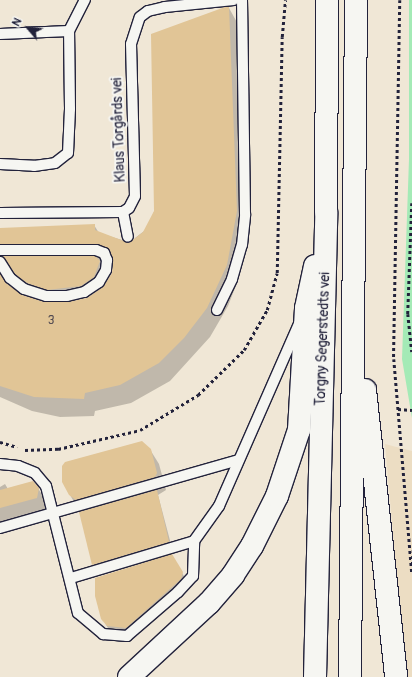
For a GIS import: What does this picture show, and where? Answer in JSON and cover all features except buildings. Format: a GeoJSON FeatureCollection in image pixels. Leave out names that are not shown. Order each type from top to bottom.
{"type":"FeatureCollection","features":[{"type":"Feature","properties":{"kind":"highway","name":"Torgny Segerstedts vei"},"geometry":{"type":"LineString","coordinates":[[315,677],[326,212],[327,0]]}},
{"type":"Feature","properties":{"kind":"highway","name":"Torgny Segerstedts vei"},"geometry":{"type":"LineString","coordinates":[[350,677],[356,0]]}},
{"type":"Feature","properties":{"kind":"highway"},"geometry":{"type":"LineString","coordinates":[[128,677],[209,603],[233,575],[266,520],[288,470],[299,430],[306,308],[326,212]]}},
{"type":"Feature","properties":{"kind":"highway"},"geometry":{"type":"LineString","coordinates":[[354,271],[374,496],[396,677]]}},
{"type":"Feature","properties":{"kind":"lane"},"geometry":{"type":"LineString","coordinates":[[0,164],[34,166],[55,163],[68,153],[70,109],[69,31],[85,0]]}},
{"type":"Feature","properties":{"kind":"lane","name":"Klaus Torgårds vei"},"geometry":{"type":"LineString","coordinates":[[123,212],[133,203],[135,196],[131,44],[140,17],[148,11],[164,8],[234,0]]}},
{"type":"Feature","properties":{"kind":"lane"},"geometry":{"type":"LineString","coordinates":[[217,310],[232,279],[242,245],[245,214],[242,0]]}},
{"type":"Feature","properties":{"kind":"lane"},"geometry":{"type":"LineString","coordinates":[[0,34],[69,31]]}},
{"type":"Feature","properties":{"kind":"lane"},"geometry":{"type":"LineString","coordinates":[[0,213],[123,212],[128,237]]}},
{"type":"Feature","properties":{"kind":"lane"},"geometry":{"type":"LineString","coordinates":[[0,250],[96,250],[104,253],[107,260],[106,270],[100,282],[84,292],[67,296],[46,296],[24,289],[10,278],[0,262]]}},
{"type":"Feature","properties":{"kind":"lane"},"geometry":{"type":"LineString","coordinates":[[0,464],[18,466],[41,477],[46,486],[71,578],[78,613],[103,634],[127,636],[178,592],[193,576],[194,541],[218,506],[306,308]]}},
{"type":"Feature","properties":{"kind":"lane"},"geometry":{"type":"LineString","coordinates":[[0,528],[238,460]]}},
{"type":"Feature","properties":{"kind":"lane"},"geometry":{"type":"LineString","coordinates":[[71,578],[194,541]]}},
{"type":"Feature","properties":{"kind":"path"},"geometry":{"type":"LineString","coordinates":[[400,0],[394,359],[412,573]]}},
{"type":"Feature","properties":{"kind":"path"},"geometry":{"type":"LineString","coordinates":[[412,203],[408,314],[412,352]]}},
{"type":"Feature","properties":{"kind":"path"},"geometry":{"type":"LineString","coordinates":[[398,409],[412,410]]}},
{"type":"Feature","properties":{"kind":"shaded area"},"geometry":{"type":"Polygon","coordinates":[[[385,444],[412,451],[412,677],[408,677],[404,657],[385,444]]]}},
{"type":"Feature","properties":{"kind":"green space"},"geometry":{"type":"Polygon","coordinates":[[[409,0],[412,0],[412,418],[402,359],[409,159],[409,0]]]}}]}
